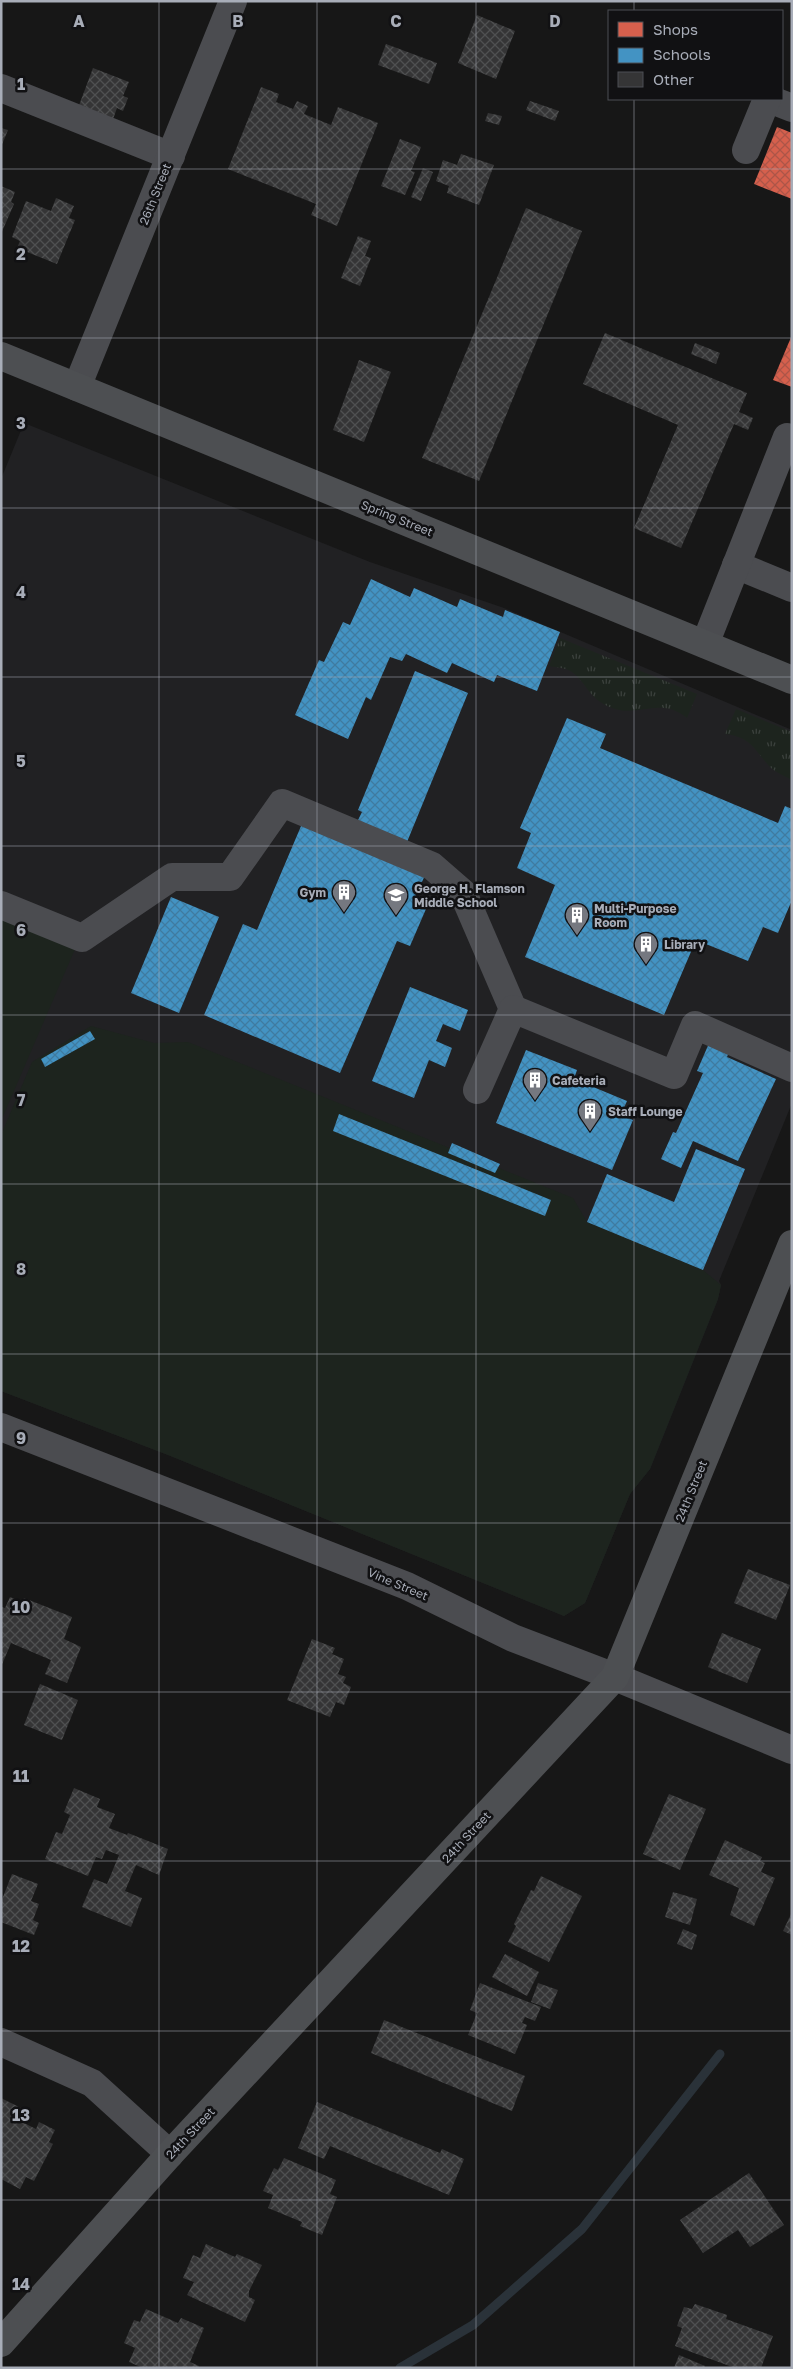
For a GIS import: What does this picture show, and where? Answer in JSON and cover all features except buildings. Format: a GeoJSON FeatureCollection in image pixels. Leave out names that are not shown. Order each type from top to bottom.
{"type":"FeatureCollection","features":[{"type":"Feature","properties":{"kind":"main road","name":"Spring Street"},"geometry":{"type":"LineString","coordinates":[[1,356],[792,680]]}},
{"type":"Feature","properties":{"kind":"main road","name":"24th Street"},"geometry":{"type":"LineString","coordinates":[[1,2343],[170,2154],[615,1677],[792,1244]]}},
{"type":"Feature","properties":{"kind":"street","name":"26th Street"},"geometry":{"type":"LineString","coordinates":[[76,387],[233,1]]}},
{"type":"Feature","properties":{"kind":"street"},"geometry":{"type":"LineString","coordinates":[[1,88],[171,156]]}},
{"type":"Feature","properties":{"kind":"street"},"geometry":{"type":"LineString","coordinates":[[746,150],[768,100]]}},
{"type":"Feature","properties":{"kind":"street"},"geometry":{"type":"LineString","coordinates":[[771,100],[792,108]]}},
{"type":"Feature","properties":{"kind":"street"},"geometry":{"type":"LineString","coordinates":[[705,644],[787,437],[792,439]]}},
{"type":"Feature","properties":{"kind":"street"},"geometry":{"type":"LineString","coordinates":[[736,566],[792,588]]}},
{"type":"Feature","properties":{"kind":"street"},"geometry":{"type":"LineString","coordinates":[[1,905],[82,938],[172,877],[230,877],[282,803],[432,866],[463,893],[513,1009],[674,1075],[695,1025],[792,1068]]}},
{"type":"Feature","properties":{"kind":"street"},"geometry":{"type":"LineString","coordinates":[[477,1090],[513,1009]]}},
{"type":"Feature","properties":{"kind":"street","name":"Vine Street"},"geometry":{"type":"LineString","coordinates":[[1,1427],[407,1586],[513,1638],[615,1677],[792,1750]]}},
{"type":"Feature","properties":{"kind":"street"},"geometry":{"type":"LineString","coordinates":[[1,2042],[92,2083],[170,2154]]}},
{"type":"Feature","properties":{"kind":"shaded area","name":"George H. Flamson Middle School"},"geometry":{"type":"Polygon","coordinates":[[[24,423],[370,562],[504,608],[792,730],[792,1103],[719,1281],[721,1285],[718,1299],[650,1469],[630,1494],[585,1603],[564,1616],[168,1455],[1,1391],[1,479],[24,423]]]}},
{"type":"Feature","properties":{"kind":"green space"},"geometry":{"type":"Polygon","coordinates":[[[560,638],[697,694],[687,718],[668,709],[631,711],[612,708],[604,704],[593,696],[582,681],[572,672],[564,668],[549,666],[560,638]]]}},
{"type":"Feature","properties":{"kind":"green space"},"geometry":{"type":"Polygon","coordinates":[[[736,709],[792,732],[792,780],[771,768],[747,741],[725,734],[736,709]]]}},
{"type":"Feature","properties":{"kind":"green space"},"geometry":{"type":"Polygon","coordinates":[[[1,919],[75,949],[1,1121],[1,919]]]}},
{"type":"Feature","properties":{"kind":"green space"},"geometry":{"type":"Polygon","coordinates":[[[91,1026],[154,1043],[188,1042],[573,1198],[587,1222],[703,1270],[721,1285],[718,1299],[650,1469],[630,1494],[585,1603],[564,1616],[168,1455],[1,1391],[1,1135],[32,1062],[91,1026]]]}},
{"type":"Feature","properties":{"kind":"waterway"},"geometry":{"type":"LineString","coordinates":[[400,2368],[473,2325],[582,2229],[720,2054]]}},
{"type":"Feature","properties":{"kind":"place","name":"Gym"},"geometry":{"type":"Point","coordinates":[344,913]}},
{"type":"Feature","properties":{"kind":"place","name":"George H. Flamson Middle School"},"geometry":{"type":"Point","coordinates":[396,916]}},
{"type":"Feature","properties":{"kind":"place","name":"Multi-Purpose Room"},"geometry":{"type":"Point","coordinates":[577,936]}},
{"type":"Feature","properties":{"kind":"place","name":"Library"},"geometry":{"type":"Point","coordinates":[646,965]}},
{"type":"Feature","properties":{"kind":"place","name":"Cafeteria"},"geometry":{"type":"Point","coordinates":[535,1101]}},
{"type":"Feature","properties":{"kind":"place","name":"Staff Lounge"},"geometry":{"type":"Point","coordinates":[590,1132]}}]}
